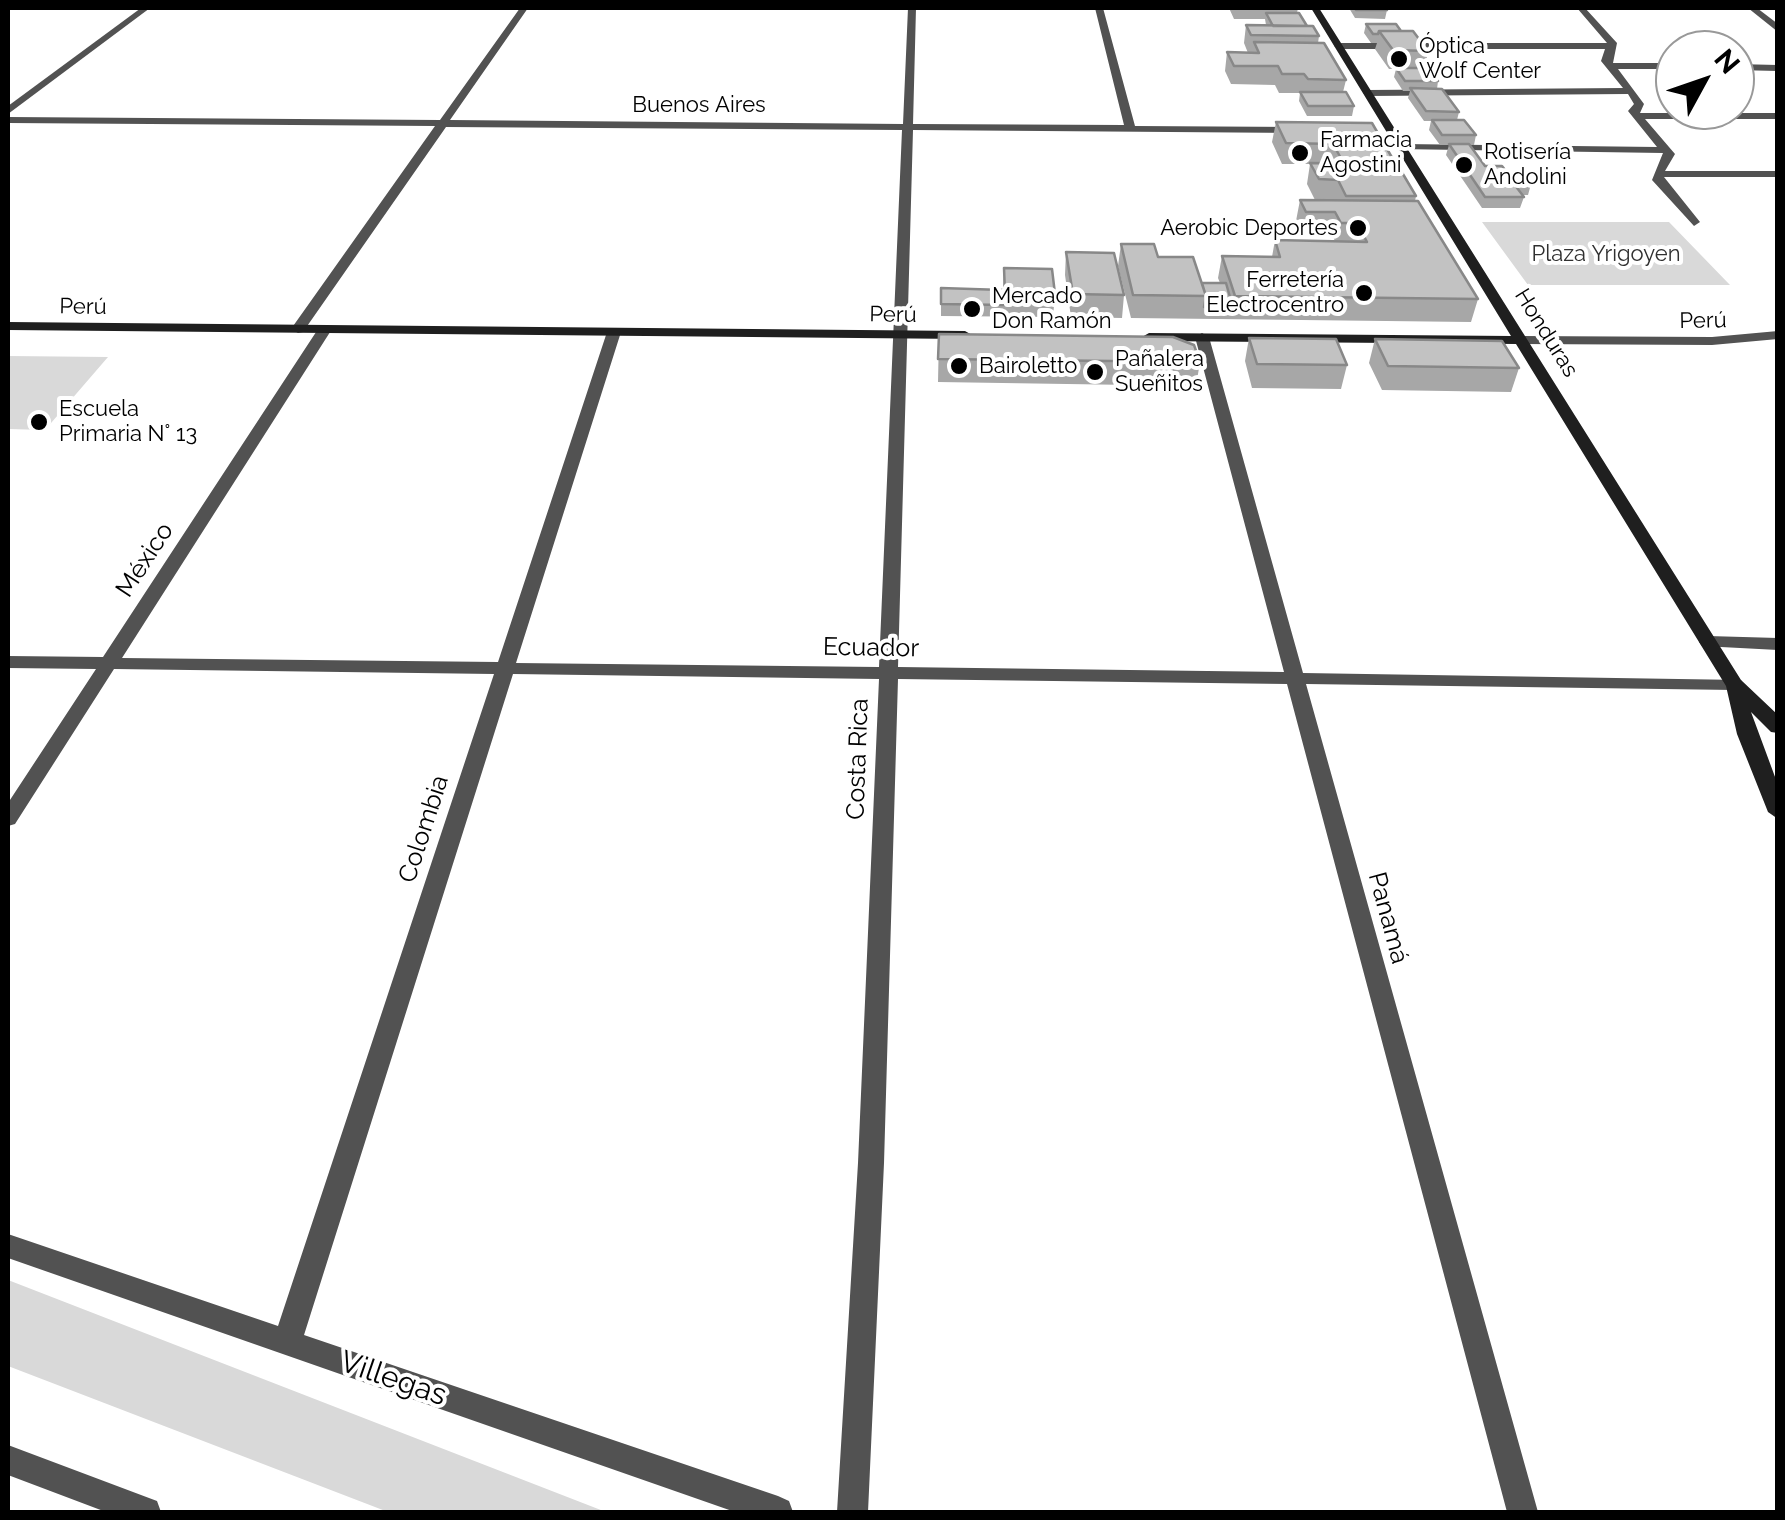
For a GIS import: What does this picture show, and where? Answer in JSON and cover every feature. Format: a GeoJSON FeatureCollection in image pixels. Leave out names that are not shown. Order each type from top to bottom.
{"type":"FeatureCollection","features":[{"type":"Feature","properties":{"kind":"main road","name":"Honduras"},"geometry":{"type":"LineString","coordinates":[[1315,8],[1734,684],[1778,727]]}},
{"type":"Feature","properties":{"kind":"main road","name":"Perú"},"geometry":{"type":"LineString","coordinates":[[8,326],[976,336]]}},
{"type":"Feature","properties":{"kind":"main road","name":"Perú"},"geometry":{"type":"LineString","coordinates":[[1126,337],[1521,340]]}},
{"type":"Feature","properties":{"kind":"main road","name":"Honduras"},"geometry":{"type":"LineString","coordinates":[[1734,684],[1747,734],[1778,812]]}},
{"type":"Feature","properties":{"kind":"street"},"geometry":{"type":"LineString","coordinates":[[8,111],[146,8]]}},
{"type":"Feature","properties":{"kind":"street"},"geometry":{"type":"LineString","coordinates":[[298,329],[524,8]]}},
{"type":"Feature","properties":{"kind":"street","name":"Costa Rica"},"geometry":{"type":"LineString","coordinates":[[852,1512],[872,1163],[912,8]]}},
{"type":"Feature","properties":{"kind":"street"},"geometry":{"type":"LineString","coordinates":[[1099,8],[1130,128]]}},
{"type":"Feature","properties":{"kind":"street"},"geometry":{"type":"LineString","coordinates":[[1581,8],[1612,46]]}},
{"type":"Feature","properties":{"kind":"street"},"geometry":{"type":"LineString","coordinates":[[1752,8],[1778,29]]}},
{"type":"Feature","properties":{"kind":"street"},"geometry":{"type":"LineString","coordinates":[[1339,46],[1612,46]]}},
{"type":"Feature","properties":{"kind":"street"},"geometry":{"type":"LineString","coordinates":[[1612,46],[1606,62],[1639,104],[1633,111],[1636,116],[1670,154],[1658,180],[1694,222]]}},
{"type":"Feature","properties":{"kind":"street"},"geometry":{"type":"LineString","coordinates":[[1610,66],[1655,66]]}},
{"type":"Feature","properties":{"kind":"street"},"geometry":{"type":"LineString","coordinates":[[1368,93],[1631,91]]}},
{"type":"Feature","properties":{"kind":"street"},"geometry":{"type":"LineString","coordinates":[[1636,116],[1778,116]]}},
{"type":"Feature","properties":{"kind":"street","name":"Buenos Aires"},"geometry":{"type":"LineString","coordinates":[[8,120],[1316,130]]}},
{"type":"Feature","properties":{"kind":"street"},"geometry":{"type":"LineString","coordinates":[[1372,130],[1391,130]]}},
{"type":"Feature","properties":{"kind":"street"},"geometry":{"type":"LineString","coordinates":[[1401,146],[1665,150]]}},
{"type":"Feature","properties":{"kind":"street"},"geometry":{"type":"LineString","coordinates":[[1659,174],[1778,174]]}},
{"type":"Feature","properties":{"kind":"street","name":"México"},"geometry":{"type":"LineString","coordinates":[[8,819],[324,329]]}},
{"type":"Feature","properties":{"kind":"street","name":"Colombia"},"geometry":{"type":"LineString","coordinates":[[287,1342],[614,332]]}},
{"type":"Feature","properties":{"kind":"street","name":"Perú"},"geometry":{"type":"LineString","coordinates":[[1521,340],[1712,342],[1778,335]]}},
{"type":"Feature","properties":{"kind":"street","name":"Panamá"},"geometry":{"type":"LineString","coordinates":[[1202,337],[1522,1512]]}},
{"type":"Feature","properties":{"kind":"street"},"geometry":{"type":"LineString","coordinates":[[1708,642],[1778,644]]}},
{"type":"Feature","properties":{"kind":"street","name":"Ecuador"},"geometry":{"type":"LineString","coordinates":[[8,662],[1734,684]]}},
{"type":"Feature","properties":{"kind":"street","name":"Villegas"},"geometry":{"type":"LineString","coordinates":[[8,1246],[778,1512]]}},
{"type":"Feature","properties":{"kind":"street"},"geometry":{"type":"LineString","coordinates":[[8,1460],[146,1512]]}},
{"type":"Feature","properties":{"kind":"green space","name":"Plaza Yrigoyen"},"geometry":{"type":"Polygon","coordinates":[[[1482,222],[1669,222],[1730,285],[1528,285],[1482,222]]]}},
{"type":"Feature","properties":{"kind":"green space"},"geometry":{"type":"Polygon","coordinates":[[[8,356],[108,357],[45,430],[8,429],[8,356]]]}},
{"type":"Feature","properties":{"kind":"green space"},"geometry":{"type":"Polygon","coordinates":[[[8,1280],[606,1512],[388,1512],[8,1366],[8,1280]]]}},
{"type":"Feature","properties":{"kind":"building"},"geometry":{"type":"Polygon","coordinates":[[[1266,13],[1299,13],[1307,26],[1273,26],[1266,13]]]}},
{"type":"Feature","properties":{"kind":"building"},"geometry":{"type":"Polygon","coordinates":[[[1366,24],[1396,24],[1401,31],[1373,34],[1366,24]]]}},
{"type":"Feature","properties":{"kind":"building"},"geometry":{"type":"Polygon","coordinates":[[[1246,25],[1313,26],[1319,36],[1251,35],[1246,25]]]}},
{"type":"Feature","properties":{"kind":"building"},"geometry":{"type":"Polygon","coordinates":[[[1379,31],[1413,31],[1428,51],[1393,50],[1379,31]]]}},
{"type":"Feature","properties":{"kind":"building"},"geometry":{"type":"Polygon","coordinates":[[[1254,42],[1324,43],[1346,80],[1282,74],[1278,66],[1234,66],[1227,52],[1259,53],[1254,42]]]}},
{"type":"Feature","properties":{"kind":"building"},"geometry":{"type":"Polygon","coordinates":[[[1396,68],[1429,68],[1438,81],[1405,81],[1396,68]]]}},
{"type":"Feature","properties":{"kind":"building"},"geometry":{"type":"Polygon","coordinates":[[[1410,88],[1442,89],[1459,112],[1426,111],[1410,88]]]}},
{"type":"Feature","properties":{"kind":"building"},"geometry":{"type":"Polygon","coordinates":[[[1300,92],[1346,92],[1354,106],[1308,106],[1300,92]]]}},
{"type":"Feature","properties":{"kind":"building"},"geometry":{"type":"Polygon","coordinates":[[[1432,120],[1464,120],[1476,135],[1442,135],[1432,120]]]}},
{"type":"Feature","properties":{"kind":"building"},"geometry":{"type":"Polygon","coordinates":[[[1276,122],[1372,123],[1394,161],[1342,160],[1333,144],[1286,143],[1276,122]]]}},
{"type":"Feature","properties":{"kind":"building"},"geometry":{"type":"Polygon","coordinates":[[[1449,144],[1469,144],[1485,166],[1502,166],[1510,176],[1525,176],[1531,184],[1514,184],[1524,197],[1485,197],[1449,144]]]}},
{"type":"Feature","properties":{"kind":"building"},"geometry":{"type":"Polygon","coordinates":[[[1310,163],[1397,164],[1416,196],[1346,196],[1338,180],[1319,179],[1310,163]]]}},
{"type":"Feature","properties":{"kind":"building"},"geometry":{"type":"Polygon","coordinates":[[[1300,200],[1418,201],[1478,299],[1235,296],[1222,256],[1280,257],[1275,240],[1367,242],[1357,223],[1341,223],[1335,212],[1306,212],[1300,200]]]}},
{"type":"Feature","properties":{"kind":"building"},"geometry":{"type":"Polygon","coordinates":[[[1121,244],[1154,244],[1158,257],[1193,257],[1206,296],[1133,295],[1121,244]]]}},
{"type":"Feature","properties":{"kind":"building"},"geometry":{"type":"Polygon","coordinates":[[[1066,252],[1114,253],[1124,295],[1073,294],[1066,252]]]}},
{"type":"Feature","properties":{"kind":"building"},"geometry":{"type":"Polygon","coordinates":[[[1004,268],[1052,269],[1055,294],[1005,293],[1004,268]]]}},
{"type":"Feature","properties":{"kind":"building"},"geometry":{"type":"Polygon","coordinates":[[[1202,283],[1226,283],[1233,308],[1204,307],[1202,283]]]}},
{"type":"Feature","properties":{"kind":"building"},"geometry":{"type":"Polygon","coordinates":[[[941,288],[1003,290],[1004,305],[941,304],[941,288]]]}},
{"type":"Feature","properties":{"kind":"building"},"geometry":{"type":"Polygon","coordinates":[[[939,334],[1173,337],[1194,345],[1200,362],[938,359],[939,334]]]}},
{"type":"Feature","properties":{"kind":"building"},"geometry":{"type":"Polygon","coordinates":[[[1249,338],[1336,339],[1347,365],[1257,364],[1249,338]]]}},
{"type":"Feature","properties":{"kind":"building"},"geometry":{"type":"Polygon","coordinates":[[[1375,339],[1502,341],[1519,368],[1388,366],[1375,339]]]}},
{"type":"Feature","properties":{"kind":"place","name":"Óptica Wolf Center"},"geometry":{"type":"Point","coordinates":[1399,59]}},
{"type":"Feature","properties":{"kind":"place","name":"Farmacia Agostini"},"geometry":{"type":"Point","coordinates":[1300,153]}},
{"type":"Feature","properties":{"kind":"place","name":"Rotisería Andolini"},"geometry":{"type":"Point","coordinates":[1464,165]}},
{"type":"Feature","properties":{"kind":"place","name":"Aerobic Deportes"},"geometry":{"type":"Point","coordinates":[1358,228]}},
{"type":"Feature","properties":{"kind":"place","name":"Ferretería Electrocentro"},"geometry":{"type":"Point","coordinates":[1364,293]}},
{"type":"Feature","properties":{"kind":"place","name":"Mercado Don Ramón"},"geometry":{"type":"Point","coordinates":[972,309]}},
{"type":"Feature","properties":{"kind":"place","name":"Bairoletto"},"geometry":{"type":"Point","coordinates":[959,366]}},
{"type":"Feature","properties":{"kind":"place","name":"Pañalera Sueñitos"},"geometry":{"type":"Point","coordinates":[1095,372]}},
{"type":"Feature","properties":{"kind":"place","name":"Escuela Primaria N° 13"},"geometry":{"type":"Point","coordinates":[39,422]}}]}
